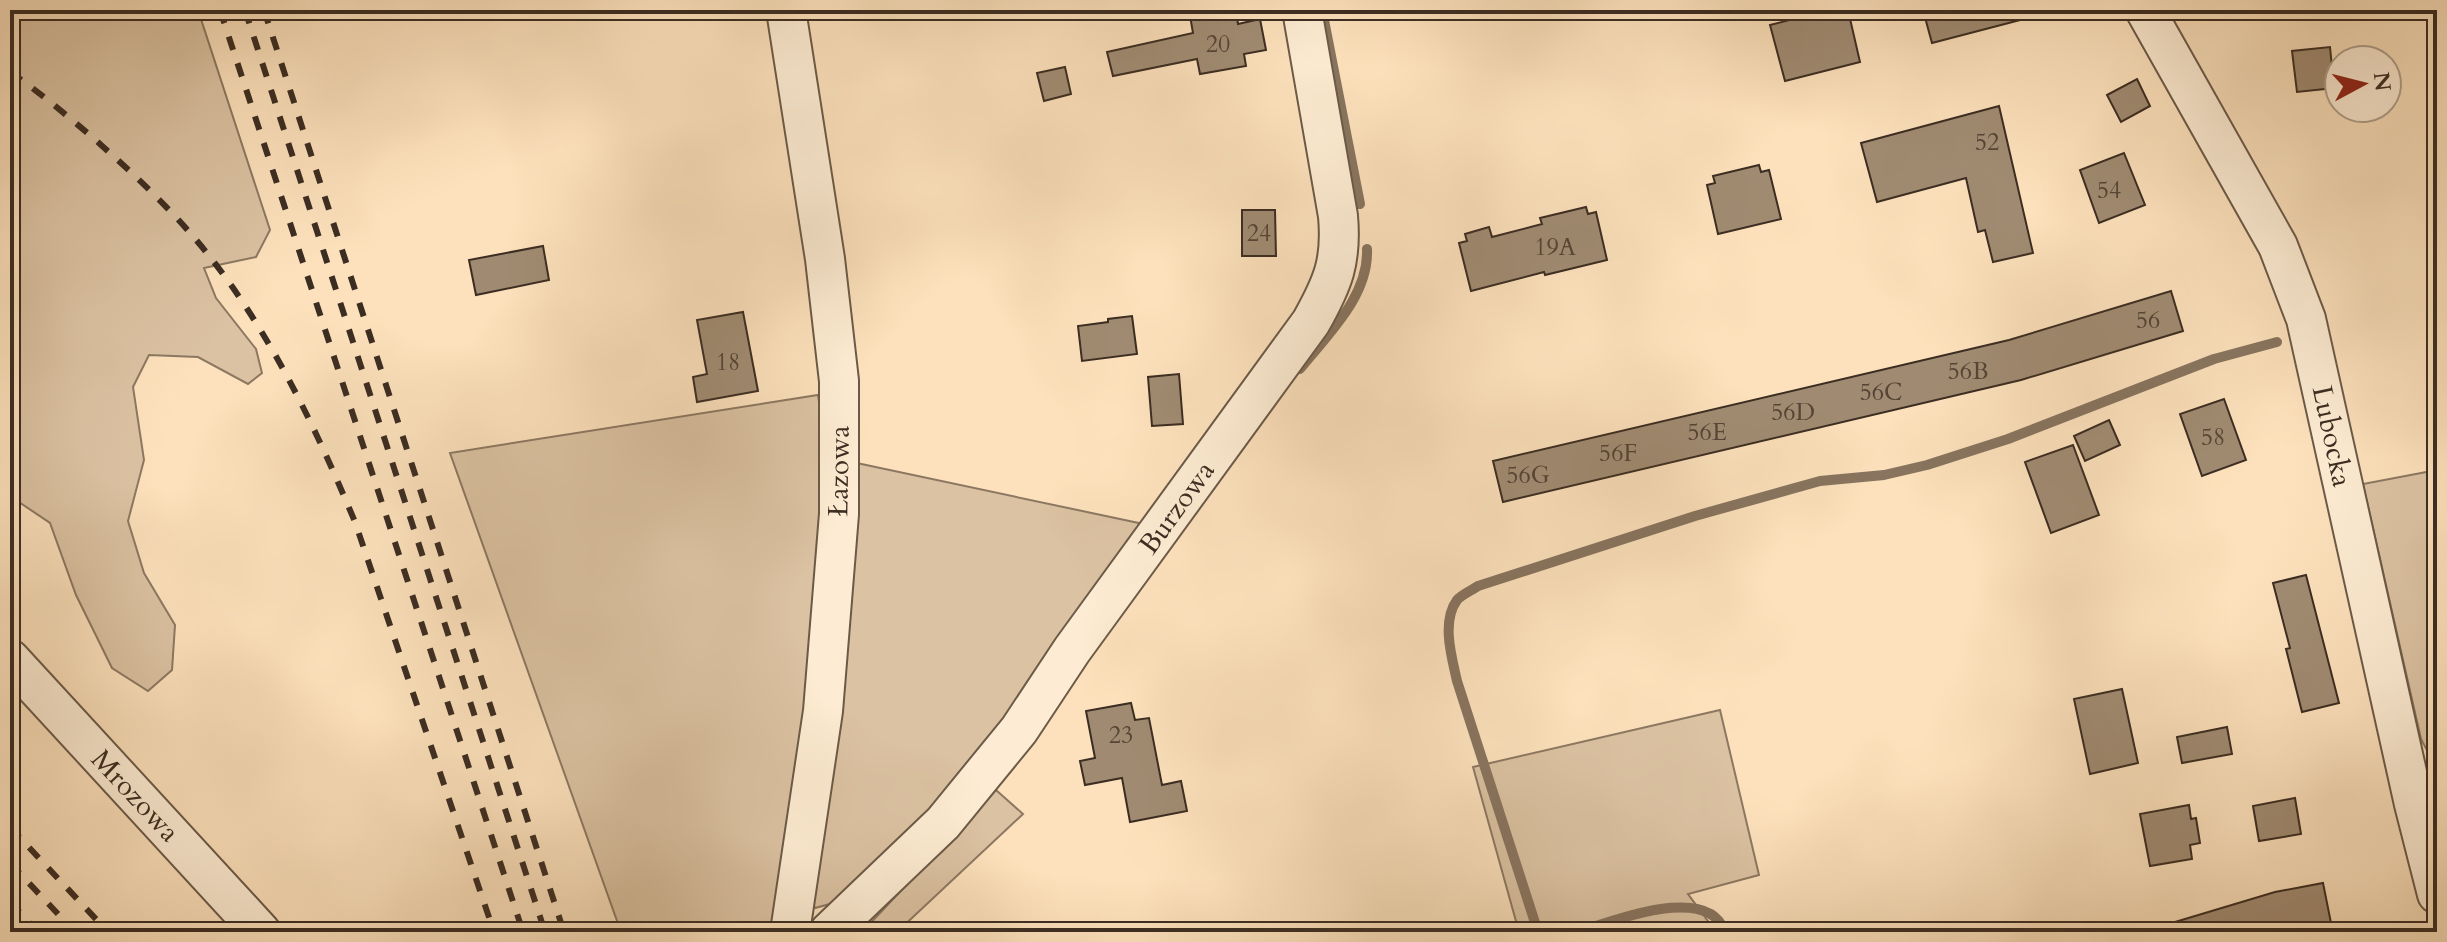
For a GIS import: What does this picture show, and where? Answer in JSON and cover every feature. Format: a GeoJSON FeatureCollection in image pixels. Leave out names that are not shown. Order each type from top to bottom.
{"type":"FeatureCollection","features":[{"type":"Feature","properties":{"kind":"street","name":"Łazowa"},"geometry":{"type":"LineString","coordinates":[[786,10],[825,259],[839,381],[839,514],[824,696],[790,932]]}},
{"type":"Feature","properties":{"kind":"street","name":"Burzowa"},"geometry":{"type":"LineString","coordinates":[[829,932],[943,823],[1019,730],[1072,650],[1311,322],[1331,287],[1340,237],[1338,216],[1302,10]]}},
{"type":"Feature","properties":{"kind":"street","name":"Lubocka"},"geometry":{"type":"LineString","coordinates":[[2145,10],[2278,246],[2302,307],[2425,801],[2437,894]]}},
{"type":"Feature","properties":{"kind":"street","name":"Mrozowa"},"geometry":{"type":"LineString","coordinates":[[10,659],[261,932]]}},
{"type":"Feature","properties":{"kind":"shaded area"},"geometry":{"type":"Polygon","coordinates":[[[10,10],[198,10],[270,230],[256,257],[204,268],[216,298],[256,349],[262,373],[248,384],[198,357],[149,355],[133,387],[144,460],[128,521],[144,573],[175,625],[172,670],[148,691],[112,668],[76,595],[50,523],[10,496],[10,10]]]}},
{"type":"Feature","properties":{"kind":"shaded area"},"geometry":{"type":"Polygon","coordinates":[[[818,395],[831,480],[817,635],[773,932],[621,932],[450,453],[818,395]]]}},
{"type":"Feature","properties":{"kind":"shaded area"},"geometry":{"type":"Polygon","coordinates":[[[852,462],[1148,525],[1007,732],[848,899],[815,908],[808,895],[852,462]]]}},
{"type":"Feature","properties":{"kind":"shaded area"},"geometry":{"type":"Polygon","coordinates":[[[2437,470],[2437,760],[2431,758],[2421,739],[2363,484],[2437,470]]]}},
{"type":"Feature","properties":{"kind":"shaded area"},"geometry":{"type":"Polygon","coordinates":[[[1720,710],[1759,875],[1688,894],[1716,932],[1519,932],[1473,767],[1720,710]]]}},
{"type":"Feature","properties":{"kind":"shaded area"},"geometry":{"type":"Polygon","coordinates":[[[996,790],[1023,814],[897,932],[862,932],[996,790]]]}},
{"type":"Feature","properties":{"kind":"building"},"geometry":{"type":"Polygon","coordinates":[[[1189,10],[1236,10],[1238,24],[1260,19],[1266,50],[1244,54],[1246,66],[1200,74],[1197,59],[1113,76],[1107,52],[1193,33],[1189,10]]]}},
{"type":"Feature","properties":{"kind":"building"},"geometry":{"type":"Polygon","coordinates":[[[1828,10],[1848,10],[1860,62],[1785,81],[1770,25],[1828,10]]]}},
{"type":"Feature","properties":{"kind":"building"},"geometry":{"type":"Polygon","coordinates":[[[1923,10],[2022,10],[2024,19],[1932,43],[1923,10]]]}},
{"type":"Feature","properties":{"kind":"building"},"geometry":{"type":"Polygon","coordinates":[[[2323,48],[2323,89],[2297,92],[2292,51],[2323,48]]]}},
{"type":"Feature","properties":{"kind":"building"},"geometry":{"type":"Polygon","coordinates":[[[1065,67],[1071,94],[1044,101],[1037,73],[1065,67]]]}},
{"type":"Feature","properties":{"kind":"building"},"geometry":{"type":"Polygon","coordinates":[[[2137,79],[2150,106],[2121,122],[2107,95],[2137,79]]]}},
{"type":"Feature","properties":{"kind":"building"},"geometry":{"type":"Polygon","coordinates":[[[1999,106],[2033,253],[1993,262],[1985,230],[1978,232],[1966,178],[1877,202],[1861,143],[1999,106]]]}},
{"type":"Feature","properties":{"kind":"building"},"geometry":{"type":"Polygon","coordinates":[[[2124,153],[2145,205],[2099,223],[2080,170],[2124,153]]]}},
{"type":"Feature","properties":{"kind":"building"},"geometry":{"type":"Polygon","coordinates":[[[1759,165],[1761,172],[1769,170],[1781,219],[1718,234],[1707,185],[1715,183],[1713,176],[1759,165]]]}},
{"type":"Feature","properties":{"kind":"building"},"geometry":{"type":"Polygon","coordinates":[[[1586,207],[1588,214],[1596,212],[1607,260],[1471,291],[1459,243],[1467,241],[1465,234],[1489,227],[1492,237],[1542,224],[1540,218],[1586,207]]]}},
{"type":"Feature","properties":{"kind":"building"},"geometry":{"type":"Polygon","coordinates":[[[1242,210],[1275,210],[1276,256],[1242,256],[1242,210]]]}},
{"type":"Feature","properties":{"kind":"building"},"geometry":{"type":"Polygon","coordinates":[[[543,246],[549,280],[476,295],[469,260],[543,246]]]}},
{"type":"Feature","properties":{"kind":"building"},"geometry":{"type":"Polygon","coordinates":[[[2171,291],[2183,331],[2021,380],[1503,502],[1493,461],[2009,340],[2171,291]]]}},
{"type":"Feature","properties":{"kind":"building"},"geometry":{"type":"Polygon","coordinates":[[[743,312],[758,391],[697,402],[693,377],[707,374],[697,320],[743,312]]]}},
{"type":"Feature","properties":{"kind":"building"},"geometry":{"type":"Polygon","coordinates":[[[1132,316],[1137,354],[1082,361],[1078,326],[1132,316]]]}},
{"type":"Feature","properties":{"kind":"building"},"geometry":{"type":"Polygon","coordinates":[[[1179,374],[1183,424],[1152,426],[1148,377],[1179,374]]]}},
{"type":"Feature","properties":{"kind":"building"},"geometry":{"type":"Polygon","coordinates":[[[2224,399],[2246,460],[2202,476],[2180,414],[2224,399]]]}},
{"type":"Feature","properties":{"kind":"building"},"geometry":{"type":"Polygon","coordinates":[[[2109,420],[2120,445],[2085,461],[2074,436],[2109,420]]]}},
{"type":"Feature","properties":{"kind":"building"},"geometry":{"type":"Polygon","coordinates":[[[2073,445],[2099,515],[2051,533],[2025,462],[2073,445]]]}},
{"type":"Feature","properties":{"kind":"building"},"geometry":{"type":"Polygon","coordinates":[[[2306,575],[2339,703],[2302,712],[2273,583],[2306,575]]]}},
{"type":"Feature","properties":{"kind":"building"},"geometry":{"type":"Polygon","coordinates":[[[2122,689],[2138,763],[2090,774],[2074,699],[2122,689]]]}},
{"type":"Feature","properties":{"kind":"building"},"geometry":{"type":"Polygon","coordinates":[[[1131,703],[1135,720],[1149,718],[1162,785],[1181,781],[1187,811],[1130,822],[1122,778],[1085,785],[1080,761],[1095,758],[1086,711],[1131,703]]]}},
{"type":"Feature","properties":{"kind":"building"},"geometry":{"type":"Polygon","coordinates":[[[2227,727],[2232,754],[2182,763],[2177,737],[2227,727]]]}},
{"type":"Feature","properties":{"kind":"building"},"geometry":{"type":"Polygon","coordinates":[[[2295,798],[2301,834],[2259,841],[2253,806],[2295,798]]]}},
{"type":"Feature","properties":{"kind":"building"},"geometry":{"type":"Polygon","coordinates":[[[2189,805],[2191,819],[2196,818],[2200,843],[2190,845],[2192,859],[2150,866],[2140,814],[2189,805]]]}},
{"type":"Feature","properties":{"kind":"building"},"geometry":{"type":"Polygon","coordinates":[[[2323,883],[2332,928],[2313,932],[2166,932],[2165,925],[2275,892],[2323,883]]]}},
{"type":"Feature","properties":{"kind":"waterway"},"geometry":{"type":"LineString","coordinates":[[1322,10],[1360,204]]}},
{"type":"Feature","properties":{"kind":"waterway"},"geometry":{"type":"LineString","coordinates":[[1300,369],[1345,314],[1354,298],[1366,266],[1367,249]]}},
{"type":"Feature","properties":{"kind":"waterway"},"geometry":{"type":"LineString","coordinates":[[1538,932],[1457,681],[1449,629],[1452,609],[1461,596],[1478,586],[1695,516],[1820,481],[1884,475],[1927,465],[2008,439],[2214,359],[2277,342]]}},
{"type":"Feature","properties":{"kind":"waterway"},"geometry":{"type":"LineString","coordinates":[[1577,932],[1635,914],[1680,907],[1700,910],[1715,917],[1725,932]]}},
{"type":"Feature","properties":{"kind":"railway"},"geometry":{"type":"LineString","coordinates":[[220,10],[523,932]]}},
{"type":"Feature","properties":{"kind":"railway"},"geometry":{"type":"LineString","coordinates":[[245,10],[545,932]]}},
{"type":"Feature","properties":{"kind":"railway"},"geometry":{"type":"LineString","coordinates":[[264,10],[564,932]]}},
{"type":"Feature","properties":{"kind":"railway"},"geometry":{"type":"LineString","coordinates":[[10,72],[91,136],[171,212],[236,292],[275,355],[310,420],[355,522],[494,932]]}},
{"type":"Feature","properties":{"kind":"railway"},"geometry":{"type":"LineString","coordinates":[[10,827],[108,932]]}},
{"type":"Feature","properties":{"kind":"railway"},"geometry":{"type":"LineString","coordinates":[[10,863],[75,932]]}},
{"type":"Feature","properties":{"kind":"railway"},"geometry":{"type":"LineString","coordinates":[[10,902],[38,932]]}}]}
